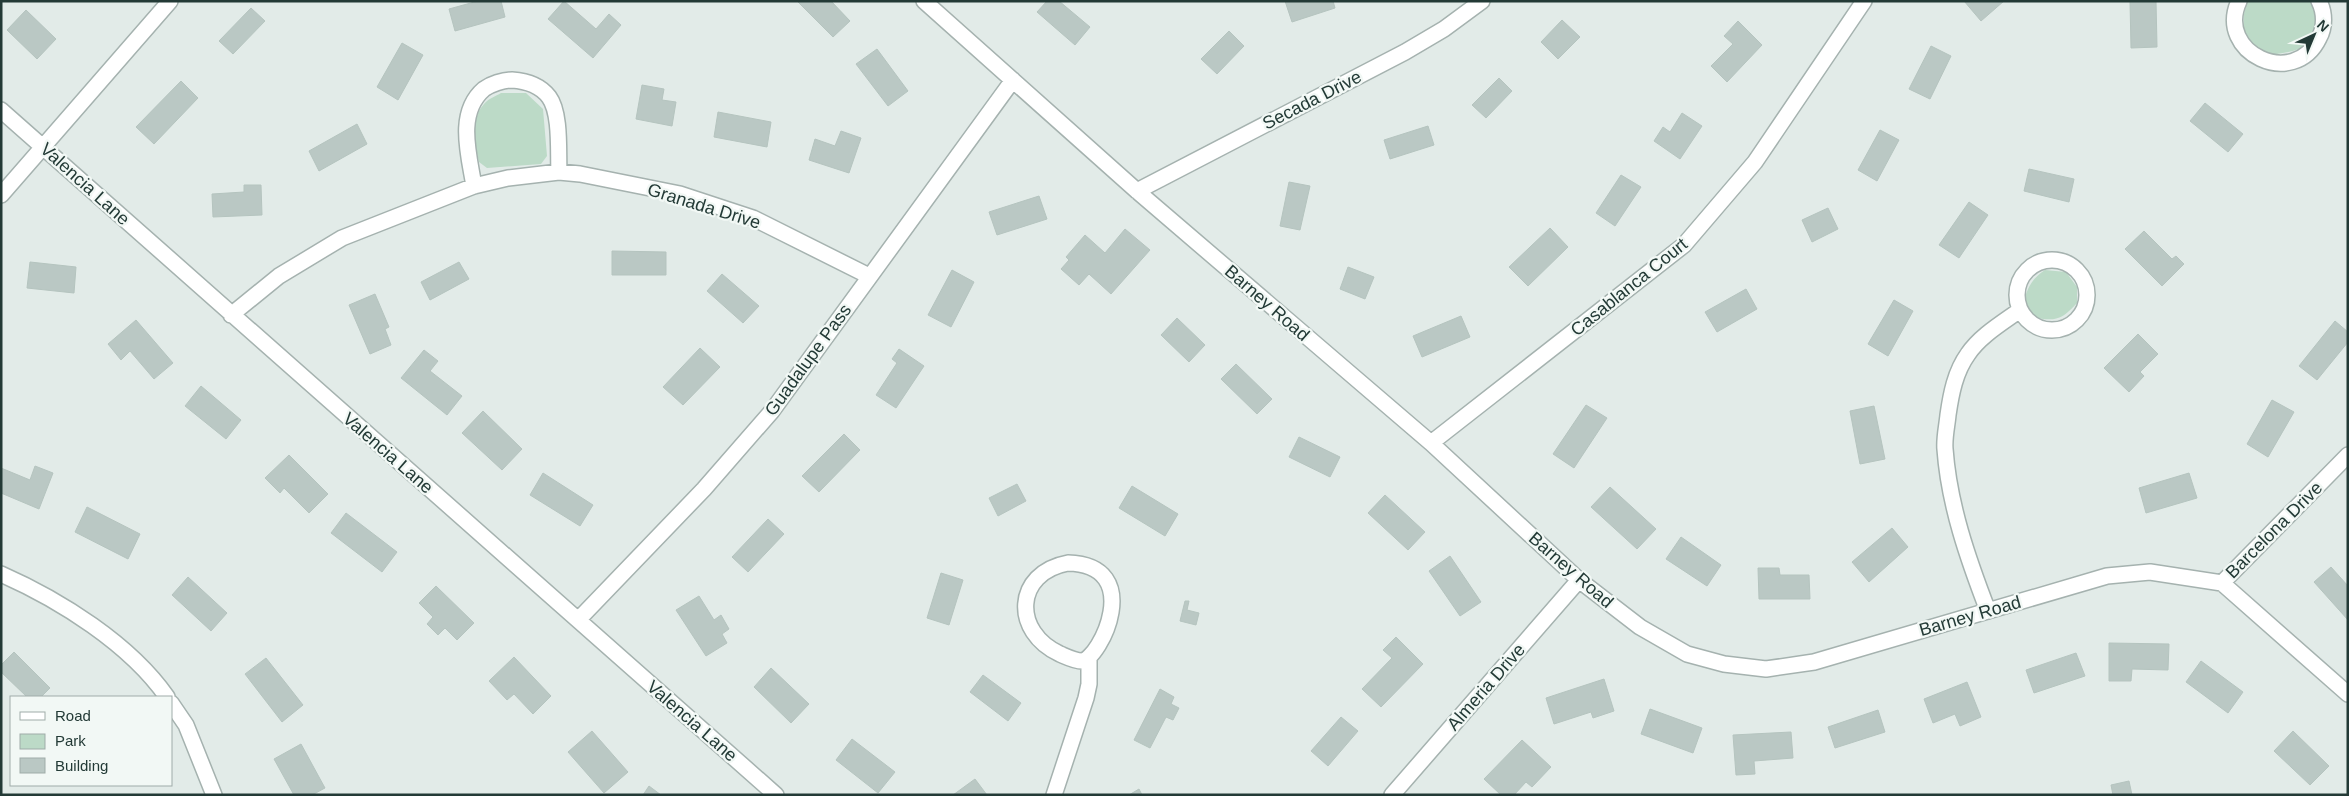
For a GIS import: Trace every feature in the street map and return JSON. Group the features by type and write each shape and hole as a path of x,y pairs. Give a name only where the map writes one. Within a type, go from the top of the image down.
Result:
{"street":[{"path":"1,195 170,1"},
{"name":"Barney Road","path":"924,1 1137,190 1430,443 1579,580 1640,627 1687,654 1724,664 1766,669 1814,662 2106,576 2150,572 2222,583"},
{"name":"Secada Drive","path":"1137,190 1405,52 1444,29 1482,1"},
{"name":"Casablanca Court","path":"1430,443 1684,245 1755,162 1864,1"},
{"path":"2239,1 2235,14 2235,24 2242,43 2256,57 2266,62 2281,64 2295,61 2304,56 2317,43 2323,24 2319,1"},
{"path":"474,186 466,138 468,112 476,96 489,85 510,80 534,84 550,98 556,117 559,172"},
{"name":"Guadalupe Pass","path":"578,620 704,490 772,411 1014,80"},
{"name":"Valencia Lane","path":"1,110 43,145 231,316 776,795"},
{"name":"Granada Drive","path":"231,316 279,276 342,238 474,186 508,178 559,172 580,174 680,194 753,218 869,276"},
{"path":"2052,260 2071,266 2085,281 2087,301 2079,319 2071,326 2052,331 2042,330 2025,319 2020,310 2017,301 2020,281 2033,266 2042,261 2052,260"},
{"path":"1988,611 1970,564 1953,504 1945,448 1950,396 1968,354 1988,334 2020,310"},
{"name":"Barcelona Drive","path":"2222,583 2348,456"},
{"path":"1054,795 1086,698 1089,684 1089,658 1095,651 1110,616 1113,594 1106,578 1093,568 1079,563 1058,565 1040,575 1029,592 1026,602 1028,622 1038,640 1046,647 1076,660 1083,661 1089,658"},
{"path":"1,574 66,607 113,641 158,684 166,696"},
{"name":"Almeria Drive","path":"1392,795 1579,580"},
{"path":"2222,583 2348,694"},
{"path":"172,704 186,725 214,795"}],"green space":[{"path":"2248,1 2311,1 2315,7 2317,20 2313,34 2305,45 2299,49 2263,56 2250,46 2246,36 2244,12"},
{"path":"501,93 526,93 543,109 547,156 541,164 487,168 479,162 475,140 477,117 486,102"},
{"path":"2045,270 2066,272 2077,287 2077,303 2066,314 2056,319 2030,317 2023,306 2030,285"}],"building":[{"path":"478,1 501,1 505,17 455,31 449,9"},
{"path":"564,1 596,29 609,14 621,25 593,58 548,19"},
{"path":"797,1 831,1 850,21 833,37"},
{"path":"1047,1 1059,1 1090,27 1075,45 1037,12"},
{"path":"1285,1 1333,1 1335,8 1292,22"},
{"path":"1964,1 2004,1 1981,21"},
{"path":"2130,1 2156,1 2157,47 2131,48"},
{"path":"251,8 265,21 233,54 219,41"},
{"path":"26,10 56,39 37,59 7,30"},
{"path":"1562,20 1580,37 1558,59 1541,42"},
{"path":"1738,21 1762,45 1727,82 1711,66 1733,44 1724,36"},
{"path":"1229,31 1244,46 1217,74 1201,59"},
{"path":"402,43 423,55 398,100 377,87"},
{"path":"1931,46 1951,56 1930,99 1909,89"},
{"path":"877,49 908,91 888,106 856,64"},
{"path":"1499,78 1512,91 1486,118 1472,105"},
{"path":"181,81 198,98 154,144 136,127"},
{"path":"642,85 664,89 662,100 676,102 672,126 636,119"},
{"path":"2205,103 2243,134 2228,152 2190,121"},
{"path":"718,112 771,122 767,147 714,137"},
{"path":"1682,113 1702,126 1680,159 1654,141 1663,127 1670,132"},
{"path":"357,124 367,144 319,171 309,151"},
{"path":"1428,126 1434,145 1390,159 1384,140"},
{"path":"1880,130 1899,140 1877,181 1858,170"},
{"path":"841,131 861,138 849,173 809,160 815,139 835,146"},
{"path":"2029,169 2074,179 2069,202 2024,191"},
{"path":"1621,175 1641,187 1615,226 1596,213"},
{"path":"1289,182 1310,186 1300,230 1280,226"},
{"path":"244,185 261,185 262,215 213,217 212,194 244,192"},
{"path":"1039,196 1047,219 997,235 989,212"},
{"path":"1969,202 1988,215 1959,258 1939,245"},
{"path":"1828,208 1838,229 1812,242 1802,220"},
{"path":"1550,228 1568,247 1528,286 1509,267"},
{"path":"1125,229 1150,250 1111,294 1089,274 1079,285 1061,269 1069,260 1066,257 1085,235 1105,253"},
{"path":"2144,231 2172,259 2176,256 2184,264 2162,286 2125,249"},
{"path":"612,251 666,252 666,275 612,275"},
{"path":"30,262 76,267 74,293 27,288"},
{"path":"459,262 469,279 430,300 421,282"},
{"path":"1348,267 1374,277 1365,299 1340,289"},
{"path":"952,270 974,282 951,327 928,315"},
{"path":"722,274 759,306 743,323 707,291"},
{"path":"1746,289 1757,309 1717,332 1705,312"},
{"path":"375,294 389,327 385,329 391,345 370,354 349,305"},
{"path":"1894,300 1913,311 1888,356 1868,344"},
{"path":"1461,316 1470,337 1422,357 1413,336"},
{"path":"1177,318 1205,345 1189,362 1161,335"},
{"path":"136,320 173,363 154,379 130,351 121,360 108,344"},
{"path":"2335,321 2348,332 2348,342 2317,380 2299,366"},
{"path":"2138,334 2158,354 2140,372 2144,376 2129,392 2104,368"},
{"path":"700,348 720,367 683,405 663,387"},
{"path":"899,349 924,366 896,408 876,395 897,363 892,359"},
{"path":"424,350 438,361 430,371 462,396 447,415 401,378"},
{"path":"1236,364 1272,399 1257,414 1221,379"},
{"path":"201,386 241,420 226,439 185,406"},
{"path":"2272,400 2294,412 2268,457 2247,444"},
{"path":"1586,405 1607,418 1574,468 1553,454"},
{"path":"1874,406 1885,459 1860,464 1850,411"},
{"path":"483,411 522,449 502,470 462,433"},
{"path":"844,434 860,450 819,492 802,476"},
{"path":"1299,437 1340,457 1330,477 1289,457"},
{"path":"289,455 328,494 309,513 284,488 280,493 265,478"},
{"path":"35,466 53,473 39,509 1,493 1,468 30,480"},
{"path":"543,473 593,505 580,526 530,495"},
{"path":"2189,473 2197,498 2146,513 2139,488"},
{"path":"1017,484 1026,501 998,516 989,498"},
{"path":"1132,486 1178,514 1165,536 1119,508"},
{"path":"1610,487 1656,529 1637,549 1591,507"},
{"path":"1385,495 1425,532 1408,550 1368,513"},
{"path":"87,507 140,534 128,559 75,532"},
{"path":"346,513 397,552 382,572 331,533"},
{"path":"768,519 784,534 748,572 732,557"},
{"path":"1892,528 1908,547 1869,582 1852,562"},
{"path":"1681,537 1721,565 1707,586 1666,559"},
{"path":"1450,556 1481,602 1460,616 1429,571"},
{"path":"2331,567 2348,586 2348,620 2314,582"},
{"path":"1758,568 1779,568 1780,575 1809,575 1810,599 1759,599"},
{"path":"941,573 963,580 949,625 927,618"},
{"path":"188,577 227,613 211,631 172,595"},
{"path":"436,586 474,623 457,640 445,628 438,635 427,624 433,617 419,603"},
{"path":"699,596 714,620 721,615 729,629 722,634 727,643 706,656 676,610"},
{"path":"1185,601 1189,601 1187,610 1199,613 1196,625 1180,621"},
{"path":"1396,637 1423,664 1381,707 1362,689 1392,658 1383,650"},
{"path":"2109,643 2169,644 2168,670 2132,669 2131,681 2109,681"},
{"path":"14,652 50,688 42,696 26,696 1,672 1,665"},
{"path":"2076,653 2085,676 2034,693 2026,670"},
{"path":"514,657 551,696 533,714 514,694 507,700 489,681"},
{"path":"266,658 303,705 282,722 245,674"},
{"path":"2201,661 2243,692 2228,713 2186,682"},
{"path":"771,668 809,704 791,723 754,687"},
{"path":"983,675 1021,703 1008,721 970,692"},
{"path":"1604,679 1614,711 1593,718 1591,712 1554,724 1546,698"},
{"path":"1967,682 1981,717 1960,726 1955,714 1933,723 1924,699"},
{"path":"1160,689 1174,697 1171,704 1179,708 1173,720 1166,717 1150,748 1134,740"},
{"path":"1650,709 1702,728 1693,753 1641,734"},
{"path":"1878,710 1885,732 1835,748 1828,727"},
{"path":"1341,717 1358,731 1328,766 1311,751"},
{"path":"592,731 628,772 604,793 568,752"},
{"path":"2293,731 2329,766 2310,785 2274,751"},
{"path":"1791,732 1793,758 1754,761 1755,774 1736,775 1733,735"},
{"path":"852,739 895,772 878,793 836,760"},
{"path":"1522,740 1551,767 1532,787 1526,782 1514,795 1501,795 1484,779"},
{"path":"301,744 325,788 312,795 294,795 274,759"},
{"path":"975,779 987,795 953,795"},
{"path":"2129,781 2132,795 2113,795 2111,785"},
{"path":"649,786 661,795 643,795"},
{"path":"1139,789 1142,795 1129,795"}]}
